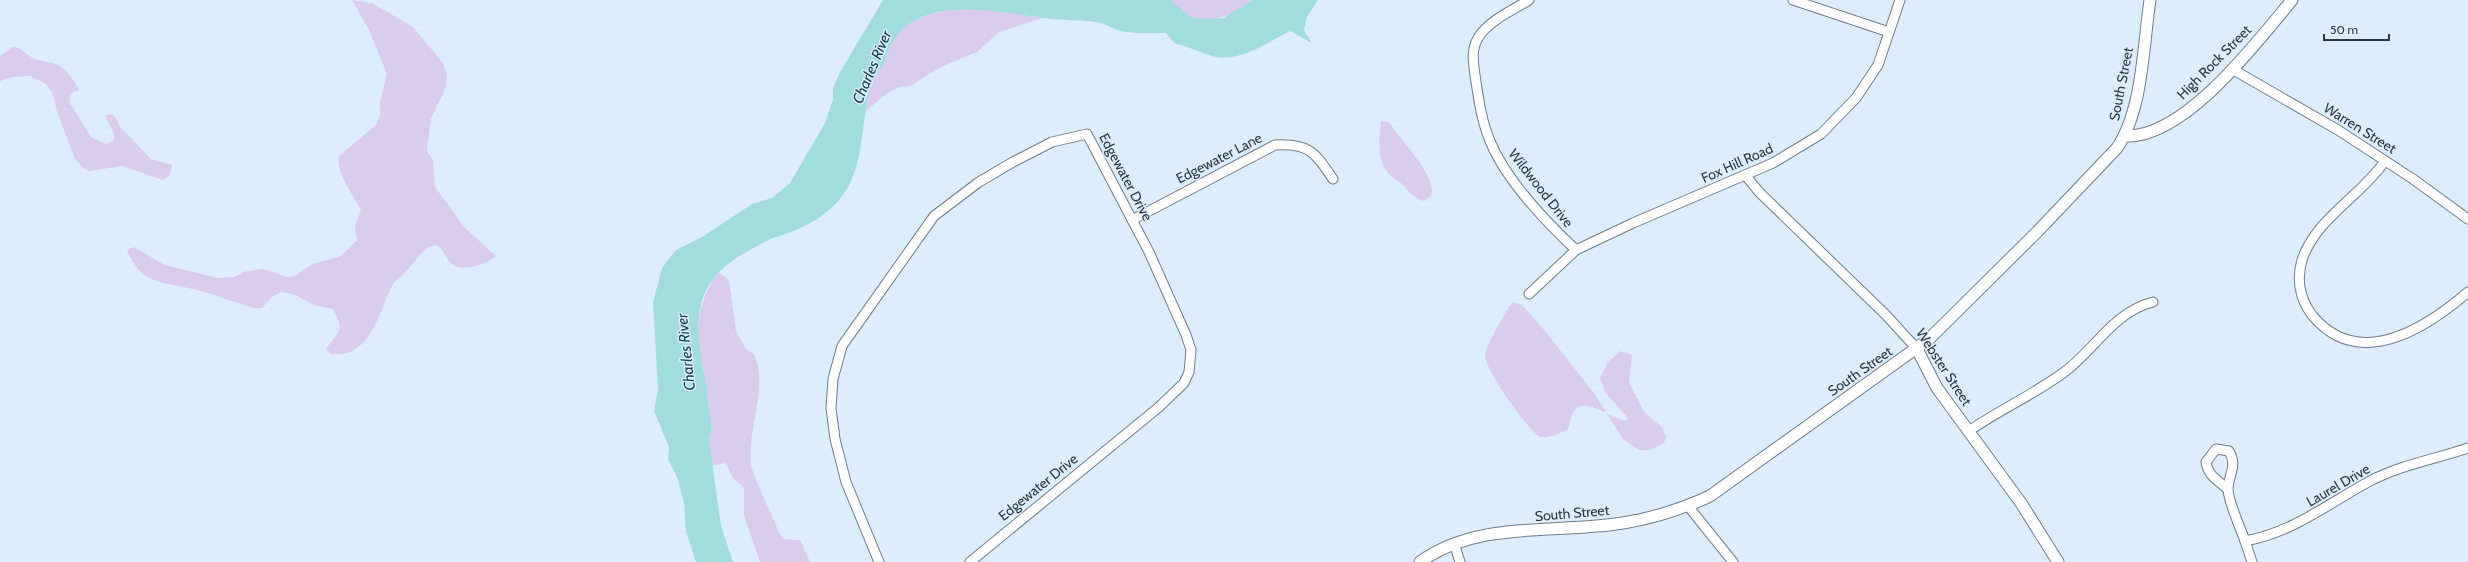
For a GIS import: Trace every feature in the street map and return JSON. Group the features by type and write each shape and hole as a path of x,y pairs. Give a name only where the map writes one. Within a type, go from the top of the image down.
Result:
{"street":[{"name":"Wildwood Drive","path":"1529,0 1486,29 1476,43 1473,58 1480,109 1490,141 1505,168 1560,235 1576,250"},
{"path":"1793,0 1889,32"},
{"name":"Fox Hill Road","path":"1529,294 1576,250 1633,223 1746,176 1810,142 1835,121 1856,98 1878,65 1900,0"},
{"name":"South Street","path":"1420,562 1434,552 1471,537 1623,523 1664,514 1688,506 1710,496 1917,349 1944,325 2099,169 2125,136 2136,94 2150,0"},
{"name":"High Rock Street","path":"2125,136 2147,134 2179,117 2232,69 2292,0"},
{"name":"Warren Street","path":"2232,69 2317,118 2385,161 2468,219"},
{"name":"Edgewater Drive","path":"879,562 846,482 835,439 831,408 833,379 842,346 934,216 978,182 1013,162 1052,142 1087,134 1149,252 1186,335 1191,350 1189,372 1184,383 1159,407 970,562"},
{"name":"Edgewater Lane","path":"1132,220 1276,144 1300,146 1315,153 1333,179"},
{"path":"2385,161 2374,177 2334,214 2316,234 2304,257 2299,275 2301,294 2306,308 2333,334 2355,343 2368,343 2395,337 2418,328 2468,292"},
{"name":"Webster Street","path":"1746,176 1759,192 1886,315 1917,349 1937,388 2021,503 2058,562"},
{"path":"1969,431 2063,374 2123,315 2138,306 2152,302"},
{"name":"Laurel Drive","path":"2245,541 2266,537 2302,521 2370,481 2395,470 2468,448"},
{"path":"2228,490 2252,562"},
{"path":"1688,506 1733,562"},
{"path":"1454,543 1460,562"}],"shaded area":[{"path":"352,0 372,3 413,27 443,63 447,74 446,87 431,119 427,151 433,160 435,187 465,228 496,256 480,265 460,267 454,266 442,250 436,245 429,247 419,256 404,274 396,280 378,320 364,341 355,349 344,354 330,354 326,349 336,335 339,327 337,317 333,309 314,305 293,294 281,292 272,297 262,308 253,308 204,292 165,283 147,276 139,270 132,262 127,250 134,247 165,265 218,278 234,277 243,272 263,269 288,277 295,276 312,264 341,256 357,240 355,226 361,210 342,176 339,156 376,125 380,116 380,103 387,74 368,28"},
{"path":"1170,0 1253,0 1233,13 1216,19 1200,20 1186,15"},
{"path":"962,8 992,10 1043,18 999,32 977,52 941,67 910,86 899,87 886,94 866,111 870,90 877,70 884,61 892,43 906,25 925,16"},
{"path":"12,47 20,49 34,59 56,64 70,75 79,90 73,92 69,98 70,103 91,137 106,144 113,141 115,136 105,116 110,114 115,117 120,127 151,159 172,165 170,175 163,180 122,166 89,171 83,168 75,159 57,112 53,94 46,84 30,76 13,77 0,81 0,56"},
{"path":"1381,121 1389,122 1424,169 1432,189 1431,196 1424,201 1420,200 1409,192 1401,183 1392,177 1383,165 1379,143"},
{"path":"718,272 729,280 736,331 746,349 754,354 758,367 759,394 752,436 751,464 759,487 779,533 785,539 800,540 810,562 760,562 744,516 744,488 733,478 726,463 712,466 709,440 712,429 700,348 699,323 704,298"},
{"path":"1513,302 1522,305 1545,331 1594,393 1606,412 1587,406 1579,407 1572,415 1567,430 1547,437 1541,437 1527,424 1499,386 1485,355 1497,327"},
{"path":"1621,351 1632,355 1629,383 1645,413 1662,427 1666,437 1664,443 1650,450 1639,450 1623,439 1607,414 1626,421 1628,418 1605,392 1600,378 1608,362"}],"water":[{"name":"Charles River","path":"883,0 1170,0 1192,18 1201,19 1223,18 1253,0 1318,0 1307,17 1304,30 1312,43 1290,31 1261,47 1230,57 1209,55 1174,43 1166,33 1126,32 1101,23 1079,20 1050,19 992,11 958,10 941,12 925,16 906,26 892,43 884,63 872,84 868,97 860,153 852,180 839,200 823,215 805,226 767,241 741,255 724,267 712,280 705,294 700,309 699,341 712,429 709,440 721,526 733,562 696,562 686,531 684,502 677,477 668,459 669,447 654,411 658,389 653,302 662,268 676,250 702,237 752,204 772,198 790,183 825,123 833,100 833,88 840,72"}]}
